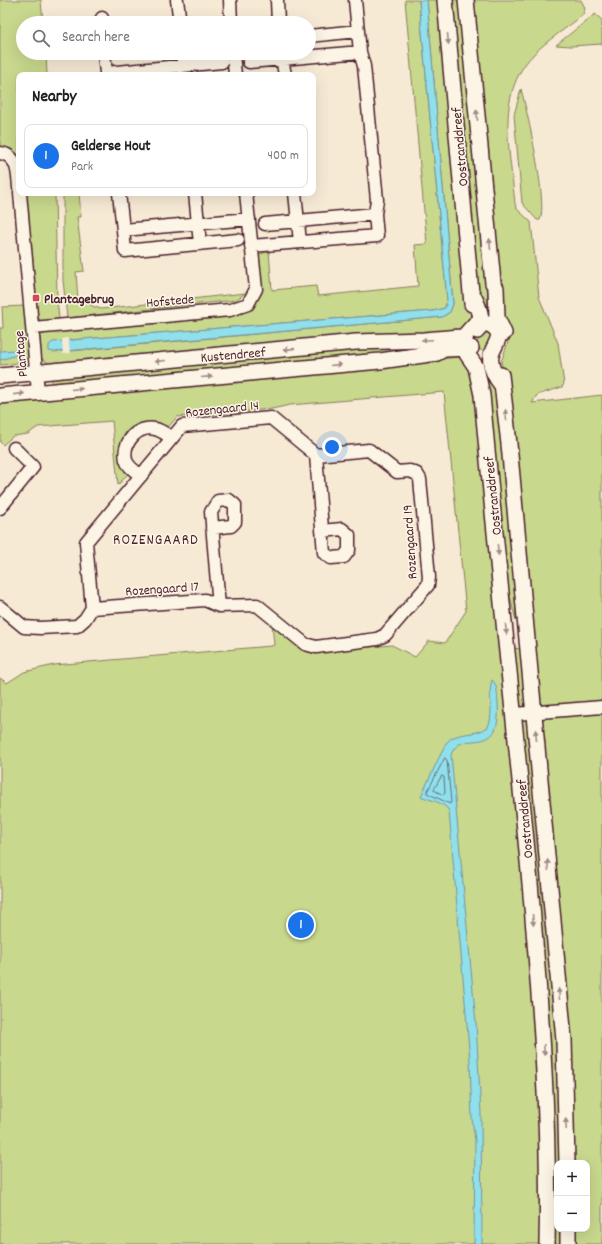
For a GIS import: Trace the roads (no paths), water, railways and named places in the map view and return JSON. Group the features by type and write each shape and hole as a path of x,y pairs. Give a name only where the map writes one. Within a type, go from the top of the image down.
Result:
{"main road":[{"name":"Oostranddreef","path":"445,0 473,295 486,323"},
{"name":"Oostranddreef","path":"466,0 493,283 486,323"},
{"path":"486,323 505,338 504,347 476,353 472,336 486,323"},
{"name":"Kustendreef","path":"0,376 356,342 424,340 476,353"},
{"name":"Kustendreef","path":"0,396 380,361 437,353 445,355 476,353"},
{"name":"Oostranddreef","path":"476,353 502,379 564,1040 567,1160"},
{"name":"Oostranddreef","path":"476,353 482,395 514,714 544,1040 548,1162 547,1244"},
{"path":"568,1232 568,1244"}],"street":[{"path":"177,0 179,16"},
{"path":"230,0 231,16"},
{"path":"277,0 278,16"},
{"path":"251,246 377,236 375,214 377,200 364,66 360,52 355,0"},
{"path":"316,35 358,32"},
{"path":"316,54 360,52"},
{"path":"105,60 107,72"},
{"path":"183,60 185,70"},
{"path":"234,60 235,72"},
{"path":"249,62 260,60"},
{"path":"283,60 285,72"},
{"path":"146,72 185,70 222,62"},
{"path":"0,153 10,158 16,164"},
{"name":"Plantage","path":"20,196 38,392"},
{"path":"119,196 125,251 238,240"},
{"path":"195,196 200,244"},
{"name":"Hofstede","path":"33,328 240,308 248,304 256,289 246,196"},
{"path":"295,196 300,242"},
{"path":"264,224 375,214"},
{"path":"123,230 249,219"},
{"name":"Rozengaard 14","path":"92,608 86,542 182,426 271,418 316,455"},
{"path":"141,476 130,466 126,459 127,444 132,435 143,430 155,429 172,438"},
{"path":"0,508 33,467 14,448"},
{"name":"Rozengaard 19","path":"257,605 306,644 316,647 377,639 385,635 428,584 429,577 420,479 417,474 410,471 397,472 369,450 316,455"},
{"path":"316,455 322,531"},
{"path":"212,528 219,606"},
{"name":"Rozengaard 17","path":"92,608 205,600 219,606 257,605"},
{"path":"0,606 24,627 40,628 77,626 85,620 92,608"},
{"path":"514,714 602,707"}],"water":[{"path":"419,0 427,0 453,304 450,312 442,317 54,352 49,351 49,345 53,342 433,311 445,308 447,300"},
{"path":"16,350 20,354 0,360 0,351"},
{"path":"492,680 496,688 498,703 498,721 494,732 488,738 463,743 456,747 451,755 476,1023 481,1114 482,1244 474,1244 475,1140 472,1119 470,1061 449,811 444,805 421,796 446,743 455,736 478,732 488,727 491,715 490,692"}],"place":[{"name":"Plantagebrug","path":"36,298"},
{"name":"Gelderse Hout","path":"301,925"}],"district":[{"name":"ROZENGAARD","path":"156,539"}]}
